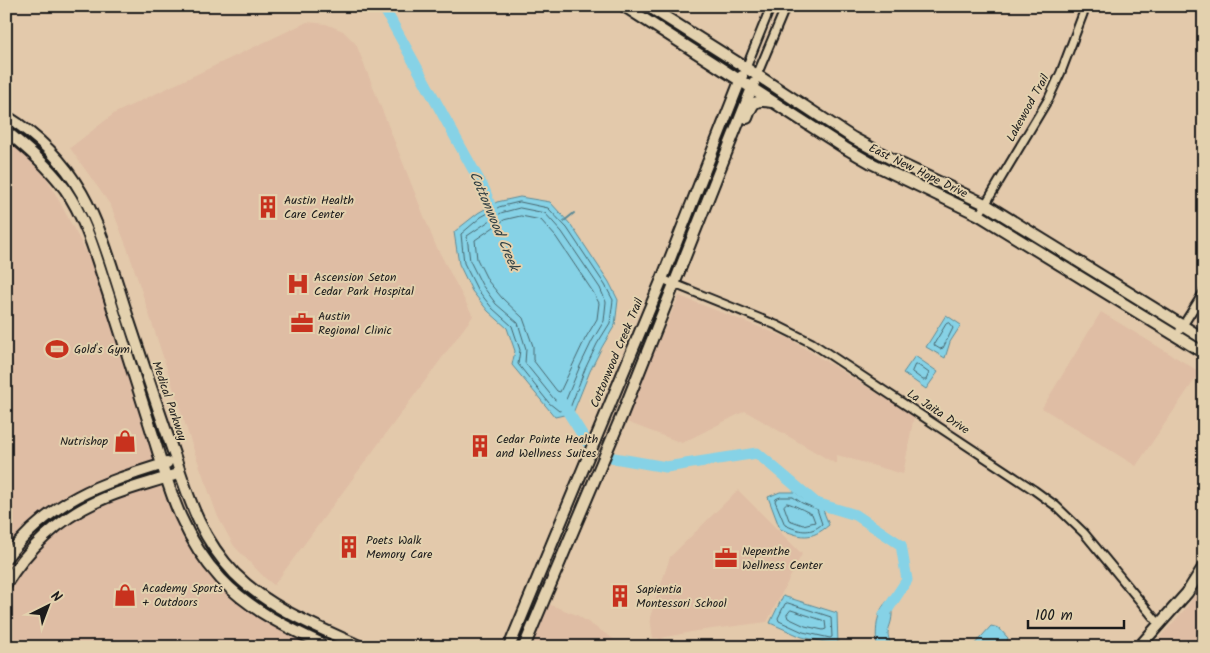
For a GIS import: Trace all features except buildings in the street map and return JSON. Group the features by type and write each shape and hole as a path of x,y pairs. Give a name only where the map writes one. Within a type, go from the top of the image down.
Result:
{"street":[{"name":"East New Hope Drive","path":"624,6 871,163 978,216 1204,353"},
{"name":"East New Hope Drive","path":"648,6 853,138 897,162 985,204 1204,339"},
{"path":"746,68 771,6"},
{"path":"524,647 622,415 712,185 786,6"},
{"name":"Lakewood Trail","path":"978,216 1049,98 1086,6"},
{"name":"Cottonwood Creek Trail","path":"509,647 662,279 746,68"},
{"path":"712,185 726,168 752,106 761,100 774,102"},
{"path":"6,130 9,118"},
{"name":"Medical Parkway","path":"9,118 34,135 52,152 80,188 96,219 192,508 210,542 231,570 264,598 294,616 362,647"},
{"name":"Medical Parkway","path":"6,130 37,156 65,190 85,224 166,478 184,526 199,551 232,590 262,613 290,629 329,647"},
{"path":"102,275 113,272"},
{"name":"La Jaita Drive","path":"662,279 776,325 812,343 1034,490 1056,506 1084,533 1159,624"},
{"path":"1175,336 1204,292"},
{"path":"21,562 8,555 38,524 72,499 97,486 176,460"},
{"path":"6,584 21,562 48,533 85,507 113,495 180,473"},
{"path":"1140,647 1187,593 1204,566"},
{"path":"314,640 320,628"}],"shaded area":[{"name":"Ascension Seton Cedar Park Hospital","path":"307,22 326,24 343,31 356,44 435,244 473,316 274,585 234,546 218,517 192,445 129,253 111,206 70,148 115,113"},
{"path":"6,139 41,167 91,261 160,484 173,516 206,570 239,602 279,628 320,647 6,647"},
{"path":"679,296 790,339 914,416 903,474 837,455 836,464 745,411 682,443 624,421"},
{"path":"1101,312 1200,372 1136,466 1042,408"},
{"path":"738,490 802,554 767,622 696,631 661,638 683,647 656,647 659,638 653,638 650,617 670,557"},
{"path":"1204,582 1204,647 1151,647 1187,607"},
{"path":"548,604 577,615 615,640 639,647 532,647"}],"water":[{"path":"520,197 550,202 571,225 609,282 618,300 615,325 590,371 573,413 555,417 512,365 515,351 507,328 488,311 472,291 459,264 454,232 478,213 497,202"},
{"path":"946,315 961,325 950,342 945,358 926,347"},
{"path":"915,356 938,372 926,389 903,373"},
{"path":"780,492 795,492 804,499 821,505 829,525 816,534 805,536 780,529 768,497"},
{"path":"783,596 837,613 838,645 802,637 770,623"},
{"path":"893,598 888,637 893,647 877,647 876,634 880,612 887,601"},
{"path":"991,626 999,628 1008,638 1005,647 972,647"}],"waterway":[{"name":"Cottonwood Creek","path":"383,6 485,191 495,219"},
{"path":"564,221 574,213"},
{"name":"Cottonwood Creek","path":"561,401 587,442"},
{"name":"Cottonwood Creek","path":"614,458 666,467 757,453 816,503 856,515 901,545 907,580 884,615"}],"place":[{"name":"Austin Health Care Center","path":"268,207"},
{"name":"Ascension Seton Cedar Park Hospital","path":"298,284"},
{"name":"Austin Regional Clinic","path":"302,323"},
{"name":"Gold's Gym","path":"57,349"},
{"name":"Nutrishop","path":"125,441"},
{"name":"Cedar Pointe Health and Wellness Suites","path":"480,446"},
{"name":"Poets Walk Memory Care","path":"349,547"},
{"name":"Nepenthe Wellness Center","path":"726,558"},
{"name":"Academy Sports + Outdoors","path":"125,595"},
{"name":"Sapientia Montessori School","path":"620,596"}]}
